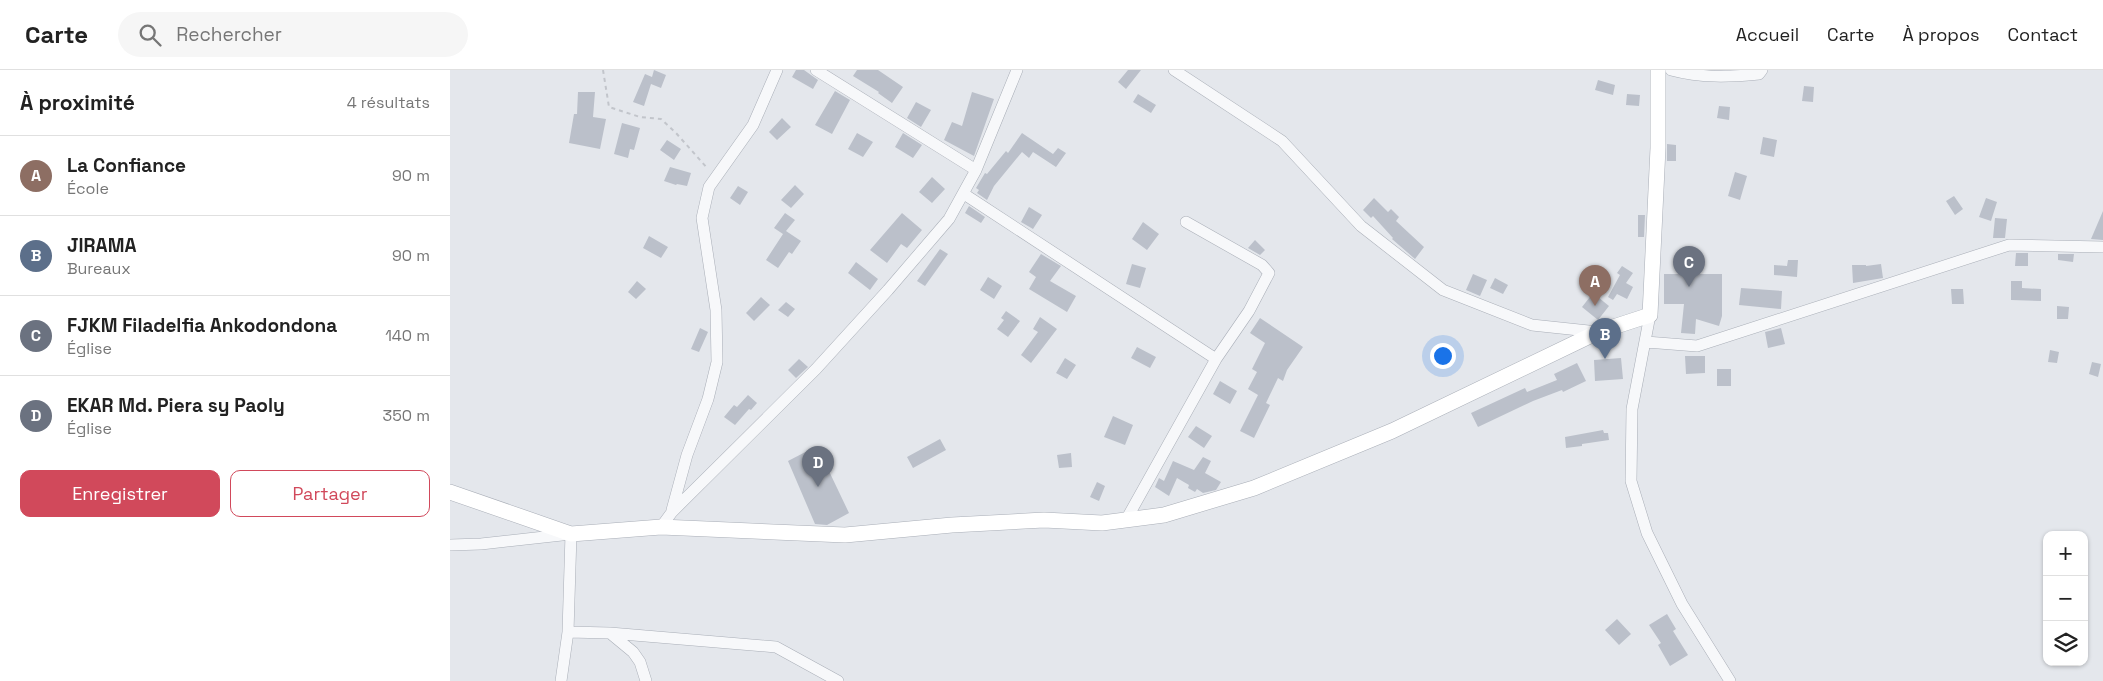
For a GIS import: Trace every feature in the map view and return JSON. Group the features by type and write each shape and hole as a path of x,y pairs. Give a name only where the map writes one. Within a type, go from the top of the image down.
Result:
{"street":[{"path":"672,512 687,455 708,399 717,362 716,310 702,218 709,187 753,125 777,70"},
{"path":"816,70 976,170"},
{"path":"661,527 672,512 823,362 949,219 976,170 1017,70"},
{"path":"1174,70 1282,142 1361,226 1443,290 1532,325 1598,332"},
{"path":"1658,70 1658,148 1650,316 1632,409 1631,481 1647,533 1682,604 1730,680"},
{"path":"1672,70 1694,76 1733,77 1759,74 1762,70"},
{"path":"964,194 1216,359"},
{"path":"1126,520 1216,359 1249,311 1269,274 1262,266 1186,222"},
{"path":"1646,342 1697,346 2009,245 2103,247"},
{"path":"450,545 481,544 661,527 844,535 952,525 1044,520 1102,523 1164,515 1254,488 1392,431 1598,332 1650,316"},
{"path":"450,492 571,534"},
{"path":"561,681 568,632 571,534"},
{"path":"568,632 610,633 776,647 838,681"},
{"path":"610,633 633,652 640,662 646,681"}],"path":[{"path":"603,70 609,107 640,117 661,119 676,132 701,163 716,177"}],"building":[{"path":"654,70 666,75 661,88 651,84 644,106 633,102 645,74 652,77"},
{"path":"796,70 804,70 818,80 813,89 792,77"},
{"path":"857,70 878,70 903,87 892,103 879,92 853,76"},
{"path":"1128,70 1141,70 1126,89 1118,82"},
{"path":"1598,80 1615,85 1613,95 1595,90"},
{"path":"1804,86 1814,87 1813,102 1802,101"},
{"path":"835,91 850,100 832,134 815,125"},
{"path":"578,92 595,92 593,117 606,119 600,149 569,143 574,114 577,114"},
{"path":"972,92 994,99 974,156 944,140 952,122 962,126"},
{"path":"1138,94 1156,105 1151,113 1133,102"},
{"path":"1627,94 1640,95 1639,106 1626,105"},
{"path":"916,102 931,110 921,127 907,118"},
{"path":"1719,106 1730,107 1729,120 1717,118"},
{"path":"782,118 791,127 777,140 769,132"},
{"path":"622,123 640,128 634,150 630,149 628,158 614,154"},
{"path":"857,133 873,142 863,157 848,149"},
{"path":"903,133 922,145 913,158 895,147"},
{"path":"1022,133 1053,154 1058,148 1066,153 1056,167 1033,152 1029,158 1022,152 994,186 987,200 977,193 979,190 976,188 985,173 987,174 1006,151 1008,153"},
{"path":"1763,137 1777,140 1774,157 1760,154"},
{"path":"667,140 681,149 674,160 660,150"},
{"path":"1667,144 1676,145 1676,161 1667,161"},
{"path":"670,167 691,173 687,186 664,181"},
{"path":"1735,172 1747,176 1740,200 1728,196"},
{"path":"932,177 945,189 932,203 919,192"},
{"path":"795,185 804,194 791,208 781,200"},
{"path":"738,186 748,192 740,205 730,198"},
{"path":"1954,196 1963,209 1955,215 1946,201"},
{"path":"1374,198 1388,212 1391,209 1399,217 1396,221 1424,247 1415,259 1392,239 1373,216 1371,218 1363,210"},
{"path":"1986,198 1997,202 1991,221 1979,217"},
{"path":"969,206 985,217 981,223 965,213"},
{"path":"1029,207 1042,215 1033,229 1021,222"},
{"path":"2103,211 2103,240 2091,239"},
{"path":"785,213 795,220 786,231 801,241 792,254 789,252 778,268 766,260 783,234 774,228"},
{"path":"902,213 922,230 907,248 901,244 887,263 870,250"},
{"path":"1638,215 1645,215 1644,237 1638,237"},
{"path":"1995,218 2007,219 2005,238 1993,238"},
{"path":"1143,222 1159,234 1147,250 1132,239"},
{"path":"649,236 668,247 661,258 643,248"},
{"path":"1255,240 1265,250 1260,255 1248,248"},
{"path":"940,249 948,254 925,286 917,281"},
{"path":"2016,253 2028,253 2028,266 2015,266"},
{"path":"1041,254 1061,266 1050,281 1076,296 1067,312 1029,289 1036,277 1029,272"},
{"path":"2058,254 2074,254 2073,262 2058,260"},
{"path":"1788,260 1798,260 1797,277 1774,275 1774,265 1787,266"},
{"path":"856,262 878,279 870,290 848,273"},
{"path":"1132,264 1146,268 1140,288 1126,284"},
{"path":"1881,264 1883,278 1853,283 1852,265"},
{"path":"1622,266 1633,273 1626,283 1633,287 1627,299 1617,294 1613,300 1608,297 1620,275 1617,273"},
{"path":"1473,274 1487,280 1480,296 1466,290"},
{"path":"1664,274 1722,274 1722,316 1719,326 1696,319 1695,334 1681,333 1684,304 1664,304"},
{"path":"988,277 1002,286 994,299 980,290"},
{"path":"1495,278 1508,285 1503,294 1490,288"},
{"path":"637,281 646,289 636,299 628,292"},
{"path":"2011,281 2022,281 2022,288 2041,289 2041,301 2011,300"},
{"path":"1741,288 1782,291 1781,309 1739,305"},
{"path":"1951,289 1963,289 1964,304 1952,304"},
{"path":"1593,293 1609,306 1598,320 1582,307"},
{"path":"761,297 770,305 754,321 746,313"},
{"path":"786,302 795,309 788,317 778,310"},
{"path":"2057,306 2069,307 2068,319 2057,319"},
{"path":"1006,311 1020,321 1008,337 997,329 1004,320 1001,318"},
{"path":"1040,317 1057,329 1031,363 1021,355 1038,332 1033,329"},
{"path":"1260,318 1303,347 1287,370 1283,381 1278,378 1266,403 1270,405 1254,438 1240,431 1258,395 1248,389 1257,372 1252,369 1265,343 1250,333"},
{"path":"700,328 708,332 699,352 691,349"},
{"path":"1781,328 1785,344 1768,348 1765,332"},
{"path":"1137,347 1156,357 1150,368 1131,358"},
{"path":"2050,350 2059,352 2057,363 2048,362"},
{"path":"1685,356 1705,356 1705,373 1686,374"},
{"path":"1065,358 1076,365 1067,379 1056,373"},
{"path":"1621,358 1623,379 1595,381 1594,360"},
{"path":"799,359 808,367 796,378 788,370"},
{"path":"2092,362 2101,364 2098,377 2089,374"},
{"path":"1577,363 1586,381 1563,392 1562,390 1533,401 1478,427 1471,413 1525,388 1527,392 1557,380 1554,374"},
{"path":"1717,369 1731,369 1731,386 1717,386"},
{"path":"1220,381 1237,391 1230,404 1213,394"},
{"path":"748,395 757,403 735,425 724,417 734,405 737,407"},
{"path":"1113,416 1133,425 1125,445 1104,437"},
{"path":"1196,426 1212,436 1204,448 1188,437"},
{"path":"1603,430 1604,433 1608,433 1609,440 1566,448 1565,437"},
{"path":"940,439 946,450 913,468 907,457"},
{"path":"817,446 849,513 827,525 815,524 788,461"},
{"path":"1071,453 1072,467 1059,468 1057,455"},
{"path":"1203,457 1211,461 1205,473 1221,482 1216,490 1203,493 1197,489 1195,492 1188,488 1189,485 1177,478 1169,496 1155,487 1159,478 1164,481 1173,461 1194,470"},
{"path":"1097,482 1105,486 1099,501 1090,497"},
{"path":"1667,614 1676,629 1673,631 1688,655 1670,666 1658,645 1661,643 1649,625"},
{"path":"1617,619 1631,634 1619,645 1605,630"}],"place":[{"name":"FJKM Filadelfia Ankodondona","path":"1689,287"},
{"name":"La Confiance","path":"1595,306"},
{"name":"JIRAMA","path":"1605,359"},
{"name":"EKAR Md. Piera sy Paoly","path":"818,487"}]}
